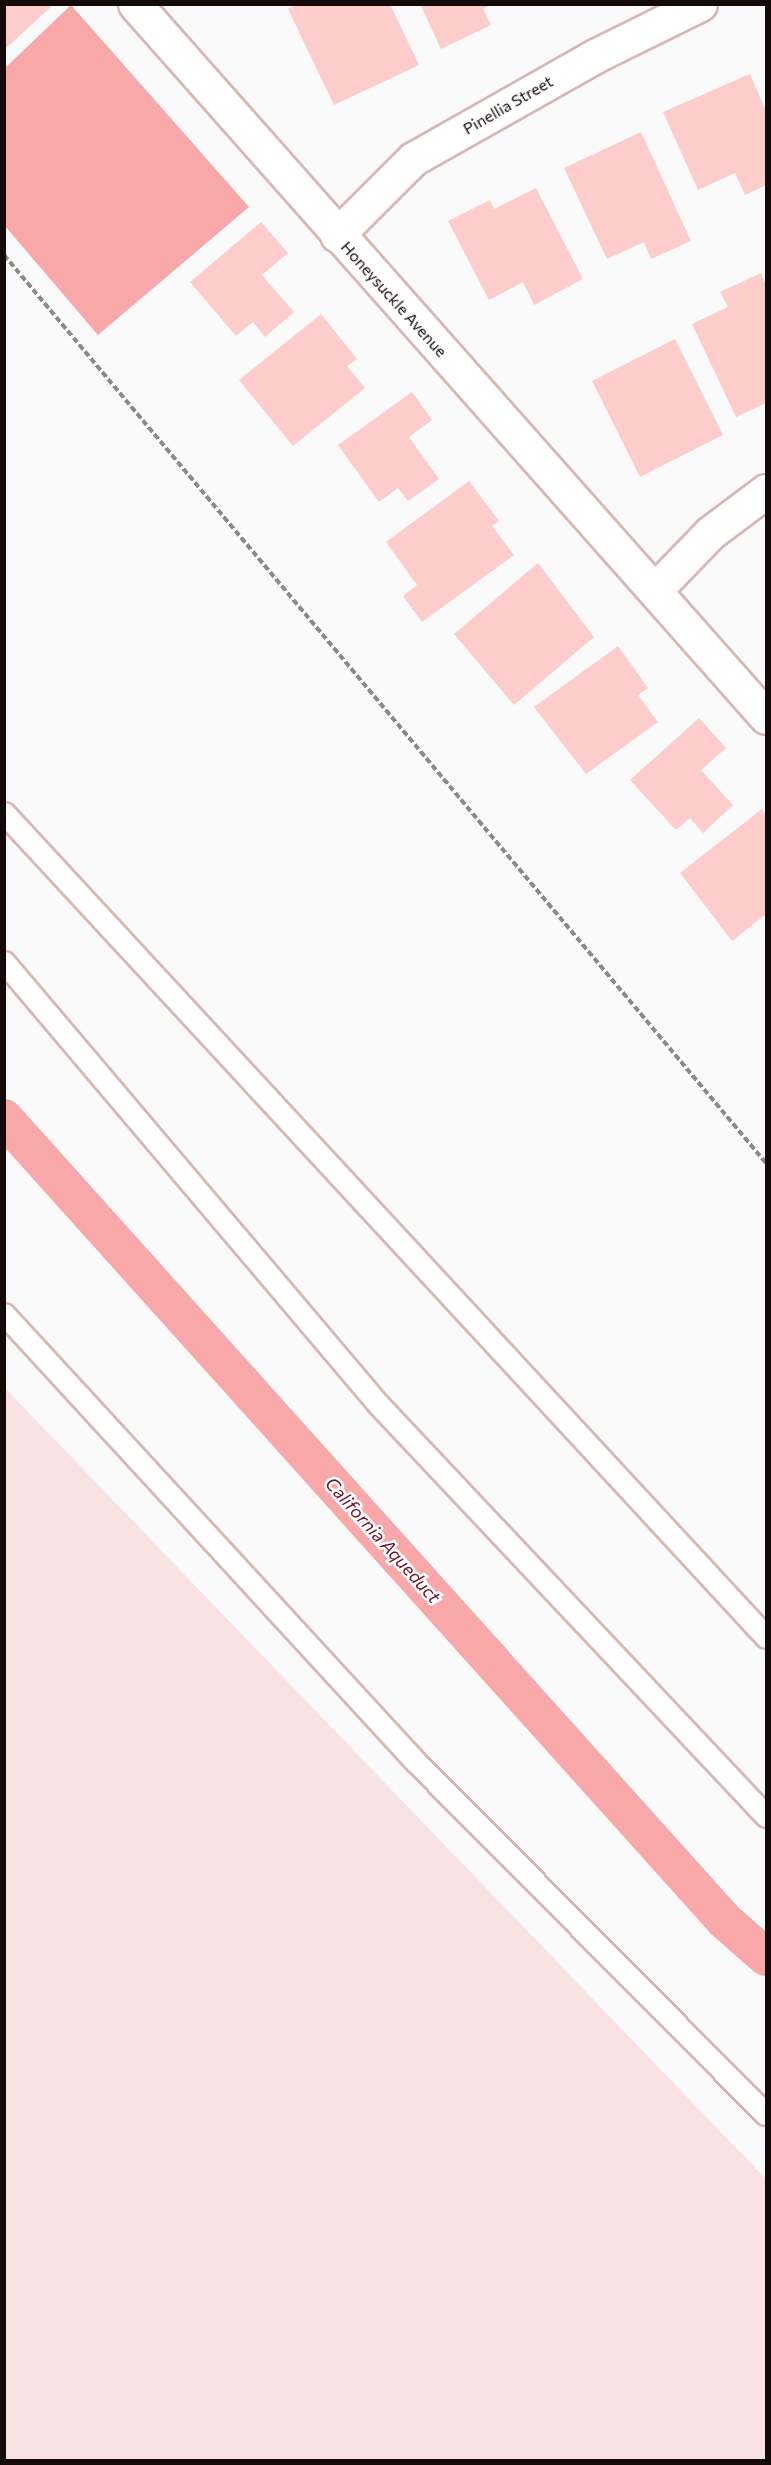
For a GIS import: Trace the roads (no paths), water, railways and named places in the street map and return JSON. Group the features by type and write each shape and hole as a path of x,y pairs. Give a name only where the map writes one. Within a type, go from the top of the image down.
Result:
{"street":[{"name":"Honeysuckle Avenue","path":"135,4 337,235 766,717"},
{"name":"Pinellia Street","path":"337,235 413,159 595,56 700,4"},
{"path":"655,590 710,533 766,491"}],"lane":[{"path":"4,813 766,1637"},
{"path":"4,962 378,1404 766,1816"},
{"path":"4,1314 416,1762 766,2114"}],"waterway":[{"name":"California Aqueduct","path":"4,1118 724,1920 766,1957"}]}
